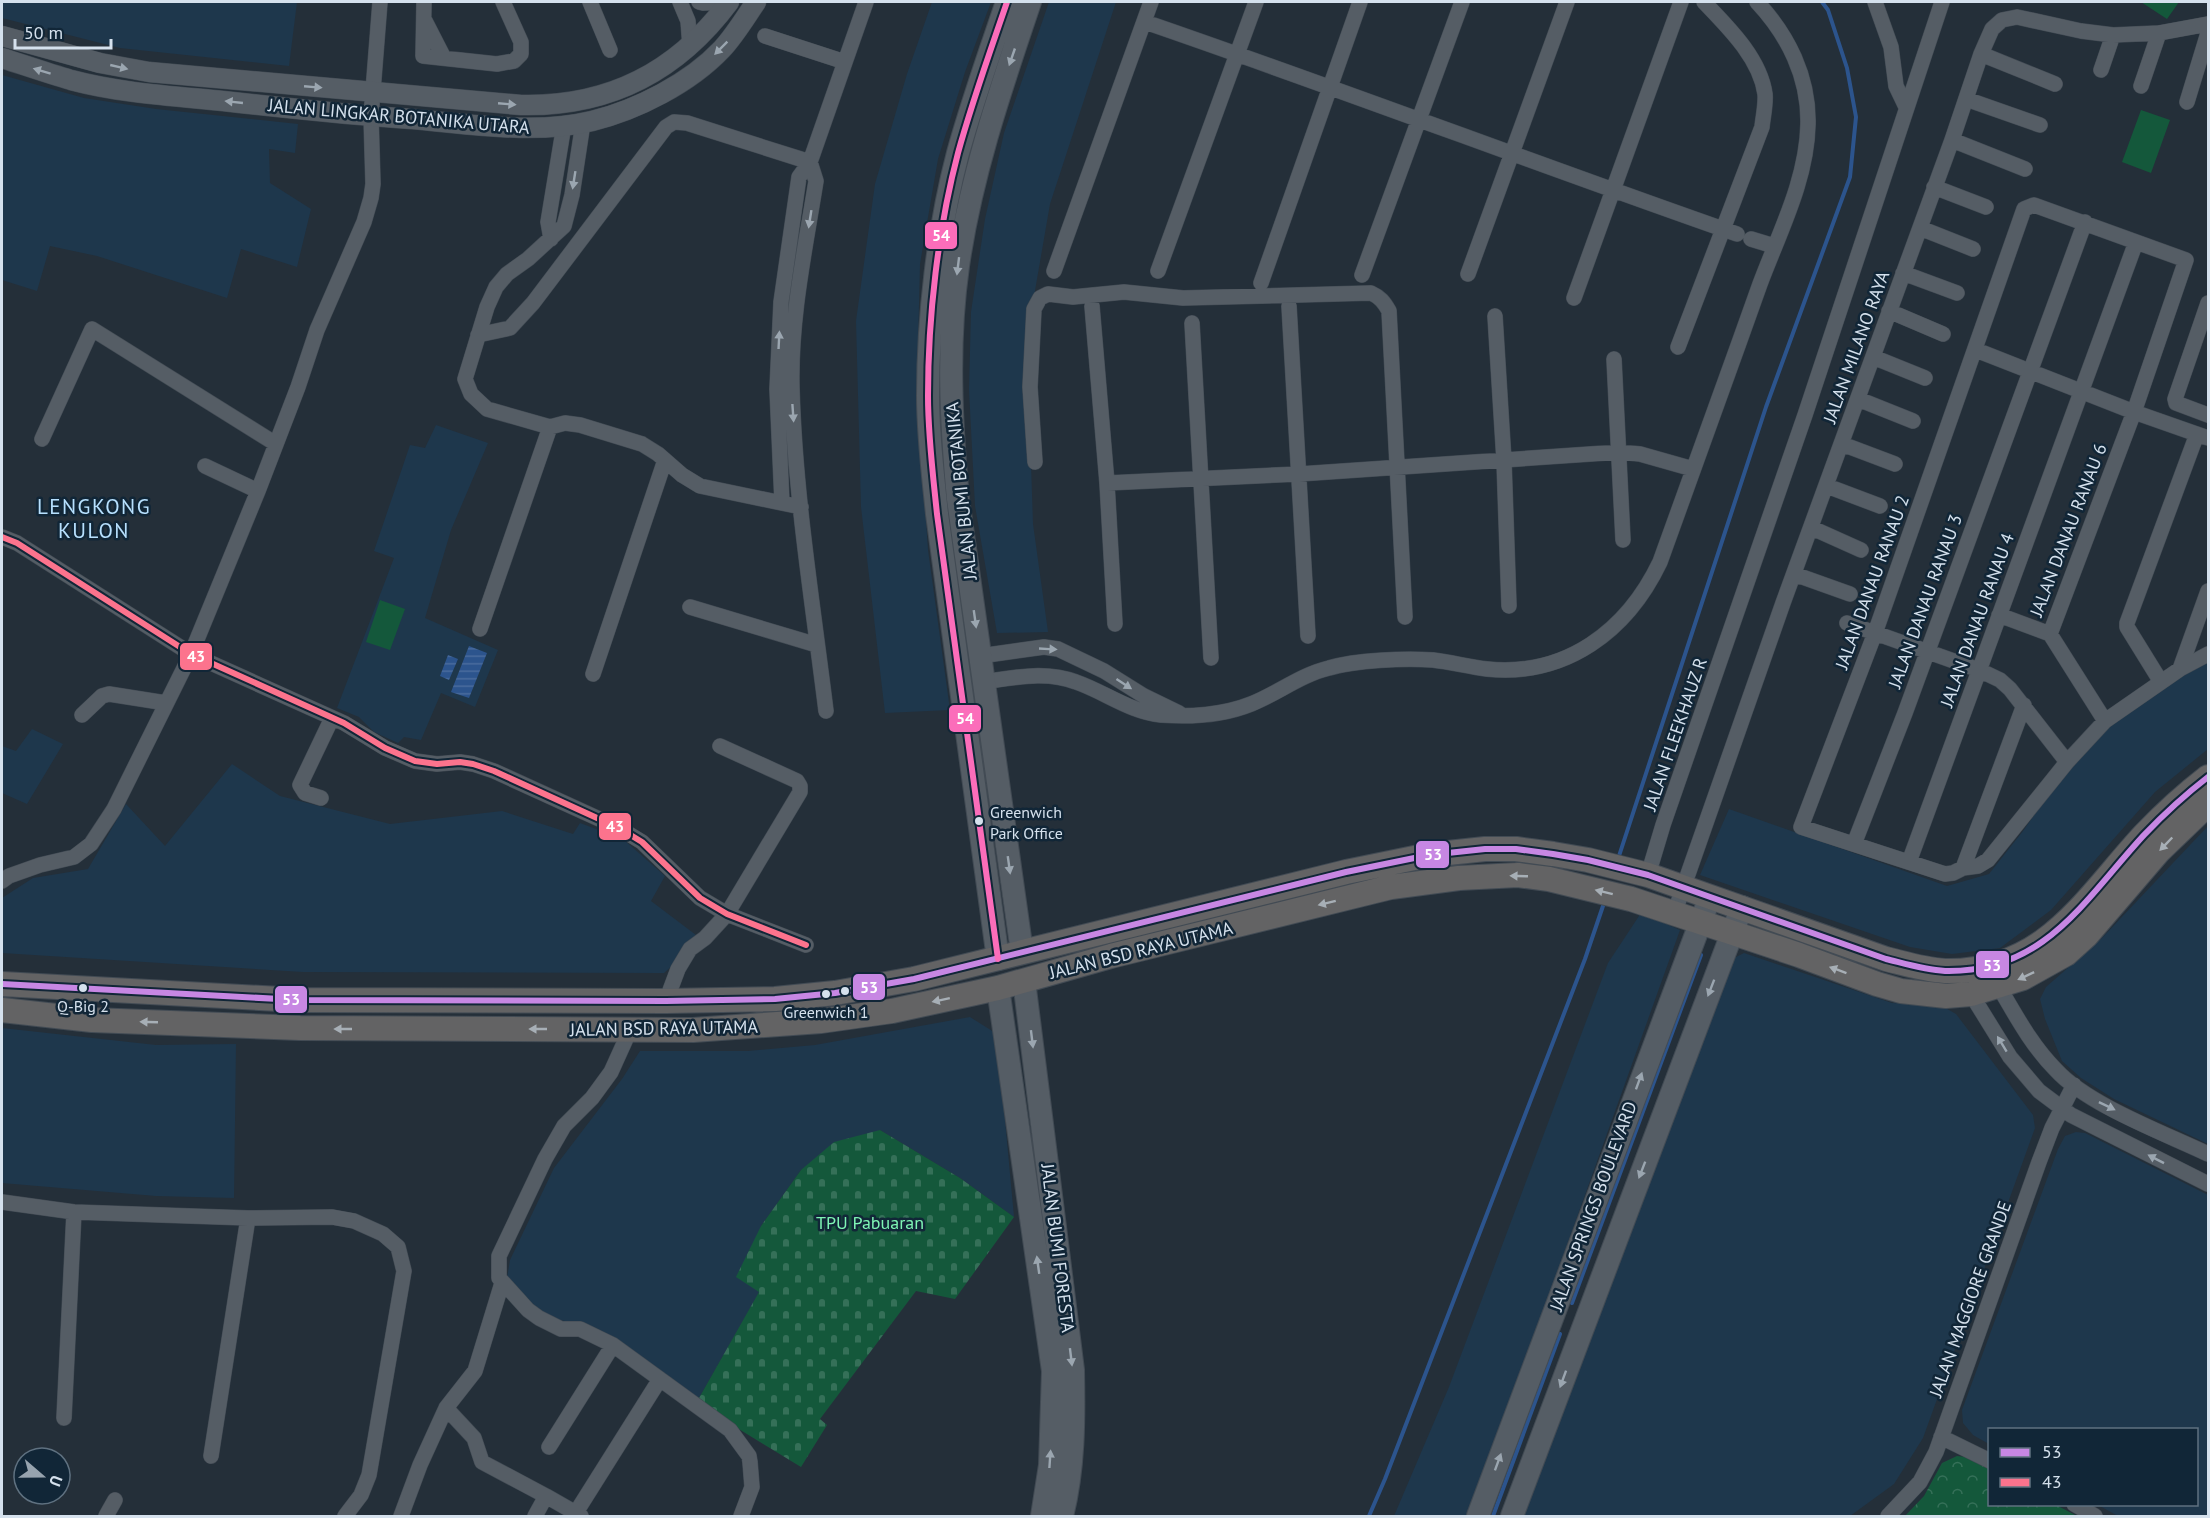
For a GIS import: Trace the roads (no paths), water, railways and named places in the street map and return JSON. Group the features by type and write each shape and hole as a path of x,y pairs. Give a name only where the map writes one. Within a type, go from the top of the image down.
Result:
{"main road":[{"name":"JALAN BUMI BOTANIKA","path":"998,959 937,514 929,444 928,395 934,291 951,188 968,120 1006,2"},
{"name":"JALAN BUMI BOTANIKA","path":"1022,952 982,682 958,499 951,424 951,394 957,268 964,227 993,113 1030,2"},
{"path":"928,395 951,394"},
{"name":"JALAN BSD RAYA UTAMA","path":"2,984 298,1000 775,999 834,993 914,980 1294,884 1429,855 1485,849 1516,849 1588,860 1645,874 1886,959 1926,969 1945,971 1988,966 2012,959 2046,941 2075,915 2145,835 2208,777"},
{"name":"JALAN BSD RAYA UTAMA","path":"2,1010 92,1020 300,1028 706,1030 821,1022 892,1011 998,988 1122,954 1391,887 1459,878 1518,875 1549,879 1631,899 1901,991 1946,996 1971,994 2023,978 2066,954 2086,935 2159,851 2208,804"},
{"name":"JALAN SPRINGS BOULEVARD","path":"1478,1516 1710,897"},
{"name":"JALAN SPRINGS BOULEVARD","path":"1512,1516 1742,907"},
{"name":"JALAN BUMI FORESTA","path":"1024,981 1054,1304 1050,1465 1042,1516"},
{"name":"JALAN BUMI FORESTA","path":"998,988 1054,1304 1073,1370 1074,1427 1070,1473 1062,1516"},
{"path":"298,1000 300,1028"},
{"path":"1553,1313 1584,1324"}],"street":[{"path":"2,881 9,876 30,869 74,857 91,844 114,809 191,654 258,491 317,330 364,222 371,198 373,184 372,92 380,2"},
{"path":"424,2 423,56 497,64 514,61 521,54 521,42 503,2"},
{"path":"590,2 610,50"},
{"path":"680,2 688,21 690,47"},
{"path":"699,2 729,2"},
{"name":"JALAN LINGKAR BOTANIKA UTARA","path":"2,36 78,58 149,72 521,105 563,104 613,92 644,77 690,47 729,2"},
{"name":"JALAN LINGKAR BOTANIKA UTARA","path":"2,58 71,80 139,93 371,116 524,128 574,124 633,108 672,87 720,51 735,34 756,2"},
{"path":"782,503 777,389 781,302 799,177 810,162 866,2"},
{"path":"1054,271 1151,2"},
{"path":"1158,271 1256,2"},
{"path":"1261,283 1360,2"},
{"path":"1362,275 1462,2"},
{"path":"1468,274 1567,2"},
{"path":"1574,298 1681,2"},
{"path":"1678,346 1762,127 1765,95 1757,69 1742,44 1704,2"},
{"path":"982,682 1045,674 1076,681 1147,713 1185,715 1222,712 1251,704 1329,667 1371,662 1422,660 1488,669 1525,669 1561,660 1588,647 1616,626 1641,597 1660,562 1774,246 1797,189 1807,142 1807,103 1792,50 1773,19 1756,2"},
{"path":"1875,2 1891,47 1896,86 1906,107"},
{"name":"JALAN FLEEKHAUZ R","path":"1645,874 1740,606 1942,2"},
{"name":"JALAN MILANO RAYA","path":"1674,914 1794,574 1992,28 2002,20 2017,17 2081,31 2113,35 2159,33 2208,24"},
{"path":"1144,22 1330,86 1512,154 1774,246"},
{"path":"2141,86 2159,33"},
{"path":"2187,102 2208,33"},
{"path":"2101,70 2113,35"},
{"path":"765,36 845,62"},
{"path":"1981,54 2055,84"},
{"path":"71,80 78,58"},
{"path":"1966,99 2040,125"},
{"path":"478,335 510,328 666,127 674,122 687,123 810,162"},
{"path":"574,124 572,195 564,226 507,274 496,287 465,379 471,394 487,409 550,427 565,423 580,425 642,444 700,486 801,507"},
{"path":"1952,140 2025,169"},
{"path":"810,162 816,181 796,305 792,388 801,507 826,711"},
{"path":"1934,187 1986,207"},
{"name":"JALAN DANAU RANAU 2","path":"1854,844 1801,827 1875,633 2024,209 2034,205 2085,222"},
{"path":"2085,222 2136,242"},
{"name":"JALAN DANAU RANAU 3","path":"1854,844 2085,222"},
{"path":"1920,228 1973,249"},
{"name":"JALAN DANAU RANAU 6","path":"2105,721 2050,634 2134,411 2186,260 2136,242"},
{"name":"JALAN DANAU RANAU 4","path":"1908,862 2136,242"},
{"path":"1903,273 1957,293"},
{"path":"1035,462 1030,387 1034,309 1040,298 1048,294 1073,297 1124,292 1183,298 1371,293 1383,300 1389,311 1405,617"},
{"path":"2208,303 2175,393 2176,403 2208,415"},
{"path":"1092,306 1107,483 1115,624"},
{"path":"1289,306 1308,636"},
{"path":"1890,312 1943,334"},
{"path":"1495,316 1504,461 1509,606"},
{"path":"1192,323 1210,658"},
{"path":"42,439 92,329 276,444"},
{"path":"1976,350 2203,436 2127,626 2161,682"},
{"path":"1873,357 1925,378"},
{"path":"1614,359 1623,540"},
{"path":"1858,399 1913,420"},
{"path":"480,629 550,427"},
{"path":"1842,444 1895,464"},
{"path":"1107,483 1299,474 1620,452 1640,454 1693,469"},
{"path":"593,674 665,460"},
{"path":"205,466 258,491"},
{"path":"1827,486 1880,506"},
{"path":"1812,528 1861,550"},
{"path":"2,537 16,543 191,654 332,718 385,748 415,761 437,764 460,762 494,771 619,828 642,842 700,898 727,914 806,945"},
{"path":"1794,574 1850,594"},
{"path":"2180,669 2208,591"},
{"path":"690,607 818,645"},
{"path":"1999,615 2050,634"},
{"path":"1847,623 1979,670 2000,680 2024,705 2067,762"},
{"path":"980,656 1044,647 1058,649 1104,670 1144,696 1185,715"},
{"path":"1854,844 1945,874 1978,866 1988,861 2067,762 2105,721 2180,669 2208,654"},
{"path":"82,715 102,696 109,694 166,703"},
{"path":"1963,868 2024,705"},
{"path":"321,798 305,793 300,785 332,718"},
{"path":"666,1001 678,969 690,949 705,938 727,914 800,792 797,781 720,746"},
{"path":"1999,987 2031,1041 2057,1072 2097,1101 2208,1154"},
{"path":"1971,994 2010,1057 2039,1091 2061,1108 2092,1126 2208,1184"},
{"path":"630,1030 611,1072 592,1098 564,1126 545,1159 499,1256 498,1273 502,1282 528,1310 544,1322 561,1329 580,1329 614,1345 730,1430 749,1456 752,1486 741,1516"},
{"name":"JALAN MAGGIORE GRANDE","path":"1888,1516 1905,1501 1920,1482 1941,1437 2039,1162 2061,1108 2074,1085"},
{"path":"2,1202 74,1212 248,1218 332,1217 354,1221 383,1234 398,1247 404,1271 369,1475 361,1495 345,1516"},
{"path":"64,1418 74,1212"},
{"path":"211,1456 248,1218"},
{"path":"401,1516 420,1465 446,1408 475,1371 502,1282"},
{"path":"549,1447 614,1345"},
{"path":"446,1408 474,1438 482,1462 578,1515 660,1379"},
{"path":"1941,1437 1988,1460"},
{"path":"535,1516 546,1496"},
{"path":"106,1516 115,1500"},
{"path":"2078,1506 2095,1516"}],"water":[{"path":"469,646 487,653 469,698 451,692"},
{"path":"448,655 458,659 449,680 440,676"}],"waterway":[{"path":"1618,859 1766,407 1850,177 1856,117 1847,68 1828,10 1822,2"},
{"path":"1369,1516 1585,959 1605,900"},
{"path":"1572,1303 1701,955"},
{"path":"1493,1516 1560,1334"}],"place":[{"name":"Greenwich Park Office","path":"979,821"},
{"name":"Q-Big 2","path":"83,988"},
{"name":"Greenwich 1","path":"826,994"}],"district":[{"name":"LENGKONG KULON","path":"94,518"}],"park label":[{"name":"TPU Pabuaran","path":"870,1222"}]}
